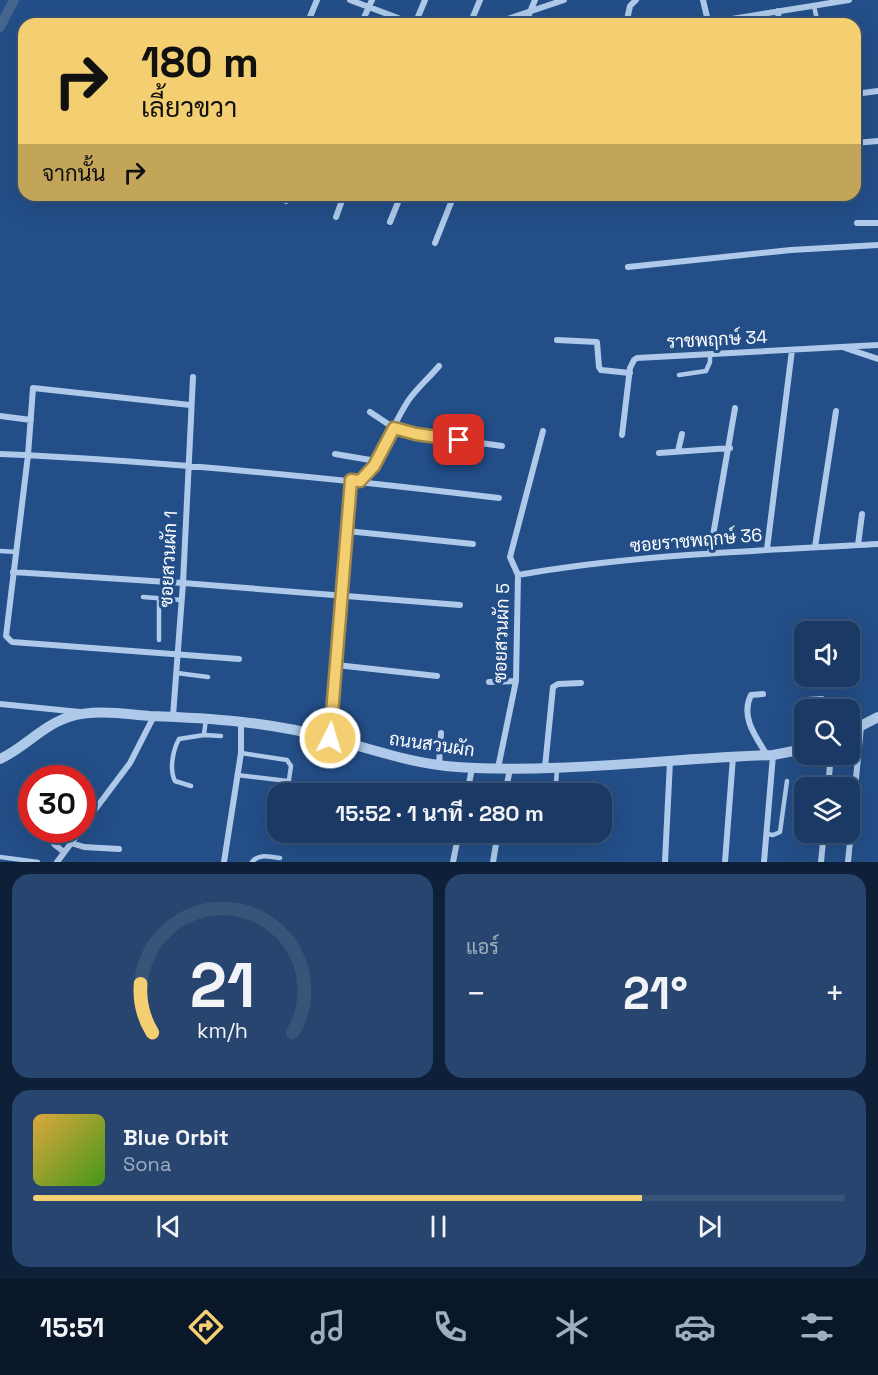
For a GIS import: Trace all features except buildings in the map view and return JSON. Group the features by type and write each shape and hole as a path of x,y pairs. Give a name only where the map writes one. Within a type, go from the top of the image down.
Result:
{"street":[{"path":"310,18 317,0"},
{"path":"350,0 397,18"},
{"path":"364,18 372,0"},
{"path":"418,18 425,0"},
{"path":"472,18 480,0"},
{"path":"528,18 535,0"},
{"path":"512,18 564,0"},
{"path":"627,18 630,6 636,0"},
{"path":"703,0 706,18"},
{"path":"737,18 849,0"},
{"path":"778,11 779,18"},
{"path":"861,93 878,91"},
{"path":"861,142 878,141"},
{"path":"336,217 343,201"},
{"path":"390,222 398,201"},
{"path":"435,243 452,201"},
{"path":"857,223 878,223"},
{"path":"628,267 791,250 878,245"},
{"path":"557,340 597,342 601,370 630,373 622,435"},
{"name":"ราชพฤกษ์ 34","path":"630,373 632,363 637,358 878,345"},
{"path":"842,347 878,360"},
{"path":"766,549 792,350"},
{"path":"360,481 376,461 410,399 439,366"},
{"name":"ซอยสวนผัก 1","path":"173,716 183,583 193,376"},
{"path":"190,405 33,388 28,455 6,636 9,641 239,659"},
{"path":"710,553 730,448 735,408"},
{"path":"815,547 836,411"},
{"path":"370,412 394,428 416,434 502,446"},
{"path":"0,416 31,420"},
{"name":"ซอยสวนผัก 5","path":"498,768 516,681 518,575 510,557 543,431"},
{"path":"678,452 682,434"},
{"path":"659,453 730,448"},
{"path":"0,454 188,466 351,480 499,498"},
{"path":"335,454 376,461"},
{"path":"330,738 351,480"},
{"path":"858,545 862,514"},
{"path":"346,531 473,544"},
{"name":"ซอยราชพฤกษ์ 36","path":"518,575 567,567 710,553 878,544"},
{"path":"13,573 460,604"},
{"path":"336,665 437,676"},
{"path":"489,682 516,681"},
{"path":"544,767 553,687 558,684 581,683"},
{"path":"763,694 751,695 747,714 751,728 770,755 764,862"},
{"path":"0,704 90,713"},
{"name":"ถนนสวนผัก","path":"0,759 63,718 90,713 206,718 266,724 330,738 395,757 472,768 557,767 770,755 794,751"},
{"path":"96,809 130,763 154,716"},
{"path":"848,862 861,726 878,717"},
{"path":"225,862 241,753 241,721"},
{"path":"439,765 441,733"},
{"path":"725,862 732,757"},
{"path":"665,862 670,761"},
{"path":"469,783 472,768"},
{"path":"507,783 510,769"},
{"path":"53,843 64,852"},
{"path":"57,862 71,843 84,847 119,849"},
{"path":"453,862 457,843"},
{"path":"493,862 496,843"},
{"path":"821,862 823,843"}],"lane":[{"path":"679,375 706,371 710,362 710,354"},
{"path":"0,551 17,552"},
{"path":"143,597 182,600"},
{"path":"159,598 159,640"},
{"path":"177,673 208,677"},
{"path":"204,735 206,718"},
{"path":"191,786 175,781 172,775 179,739 204,735 221,736"},
{"path":"237,775 288,782 291,766 287,760 241,753"},
{"path":"556,783 557,767"},
{"path":"767,834 773,836 780,832 788,781"},
{"path":"252,862 261,856 280,858"},
{"path":"0,857 38,862"}],"waterway":[{"path":"0,27 14,0"}],"route":[{"path":"330,738 351,480 360,481 374,466 394,428 416,434 459,440"}]}
